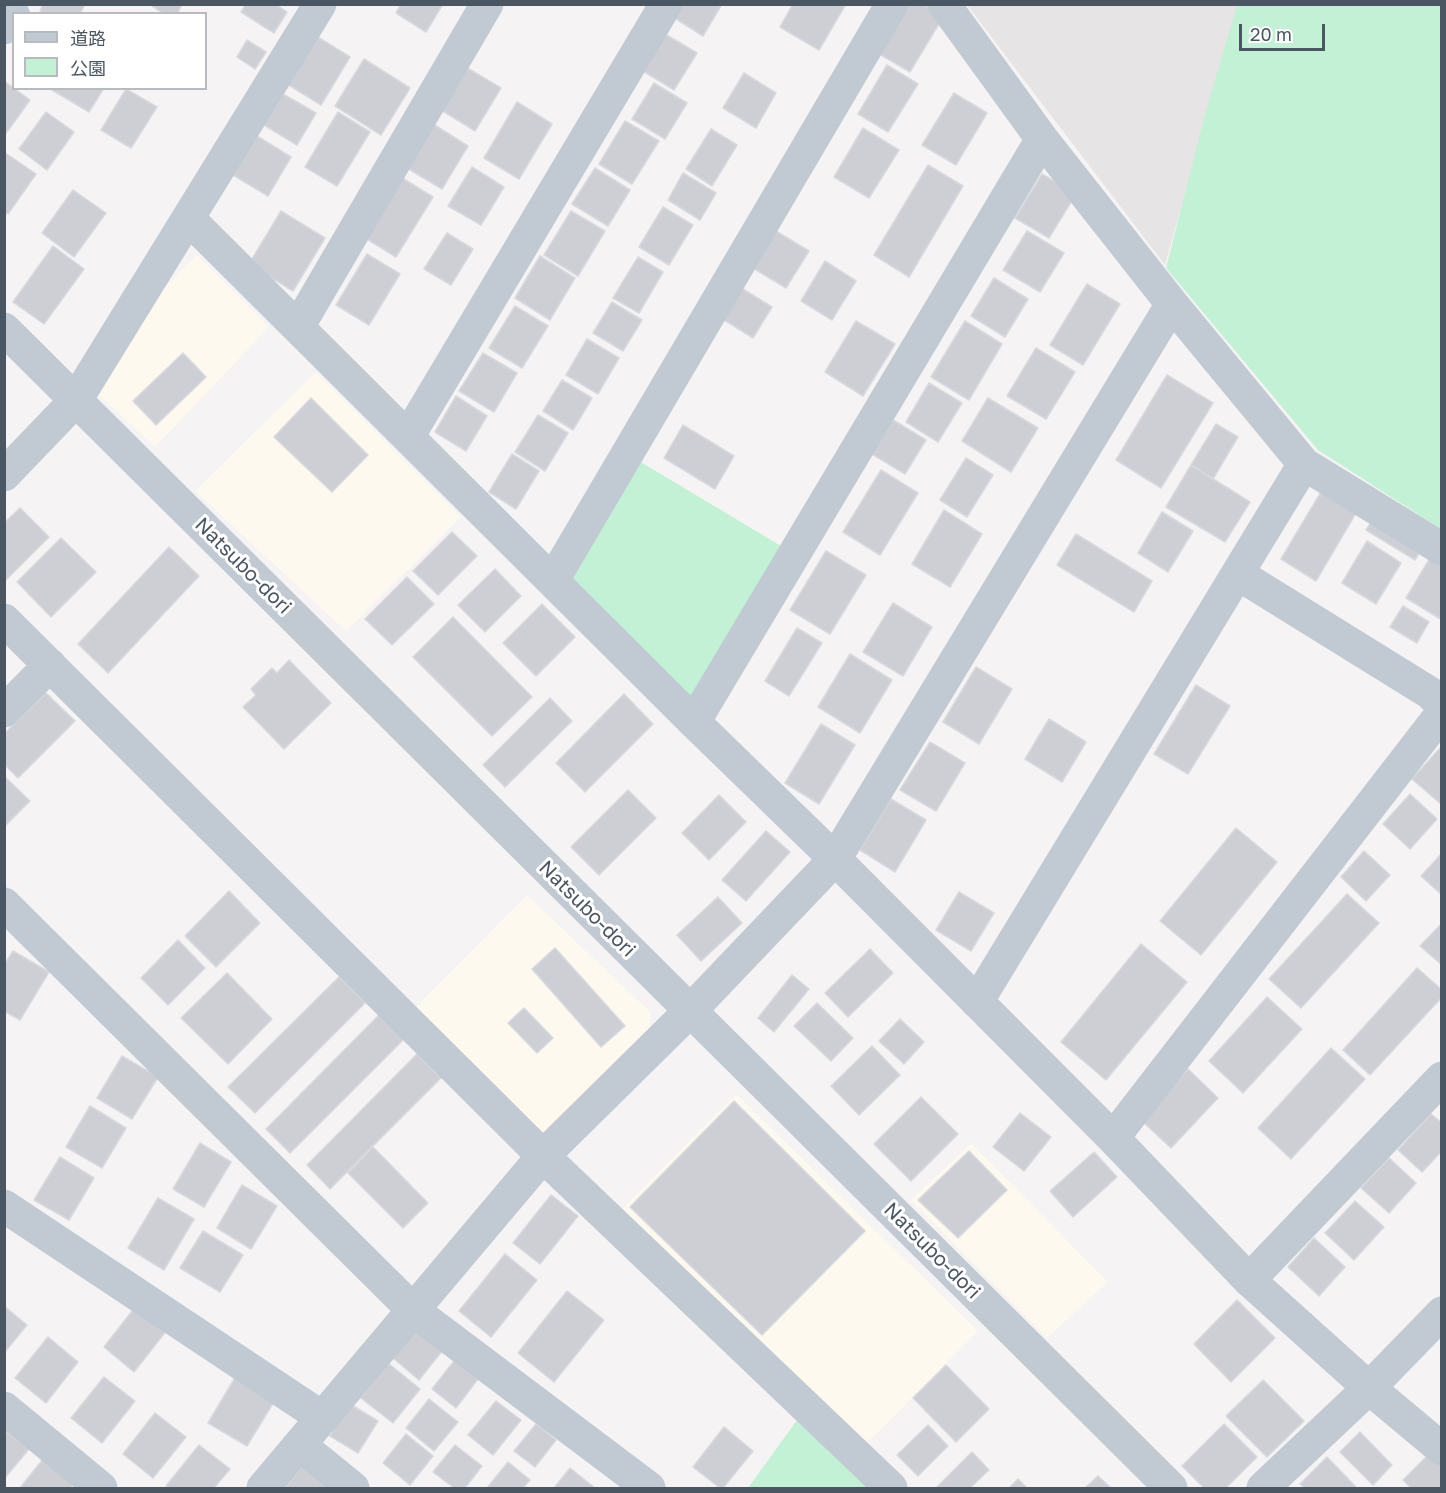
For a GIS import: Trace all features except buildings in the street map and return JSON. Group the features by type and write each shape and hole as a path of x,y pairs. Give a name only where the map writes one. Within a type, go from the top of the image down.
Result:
{"street":[{"path":"4,475 76,400 320,4"},
{"path":"298,327 487,4"},
{"path":"553,580 892,4"},
{"path":"944,4 1042,139 1172,304 1304,464 1442,549"},
{"path":"409,435 653,8"},
{"path":"694,722 1042,139"},
{"path":"189,219 409,435 694,722 835,859 1113,1138 1249,1280 1369,1388 1442,1449"},
{"path":"263,1488 543,1156 690,1011 835,859 1172,304"},
{"name":"Natsubo-dori","path":"4,329 1171,1488"},
{"path":"977,1002 1304,464"},
{"path":"1238,574 1430,693 1442,705"},
{"path":"4,620 543,1156 891,1488"},
{"path":"4,711 50,666"},
{"path":"1113,1138 1442,713"},
{"path":"5,905 414,1311 650,1488"},
{"path":"1249,1280 1442,1078"},
{"path":"4,1206 323,1418"},
{"path":"1263,1488 1369,1388 1442,1313"},
{"path":"4,1408 101,1488"},
{"path":"300,1445 353,1488"}],"shaded area":[{"path":"967,5 1238,5 1165,265"},
{"path":"197,255 269,327 155,447 98,394 152,300"},
{"path":"316,372 461,517 346,631 195,491"},
{"path":"527,895 650,1012 650,1035 555,1132 530,1132 410,1013"},
{"path":"736,1094 978,1331 866,1444 618,1213"},
{"path":"971,1143 1108,1282 1047,1338 911,1200"}],"green space":[{"path":"1237,5 1441,5 1441,529 1318,450 1166,268 1205,114"},
{"path":"634,458 786,549 692,706 564,580"},
{"path":"800,1416 872,1488 748,1488"}]}
